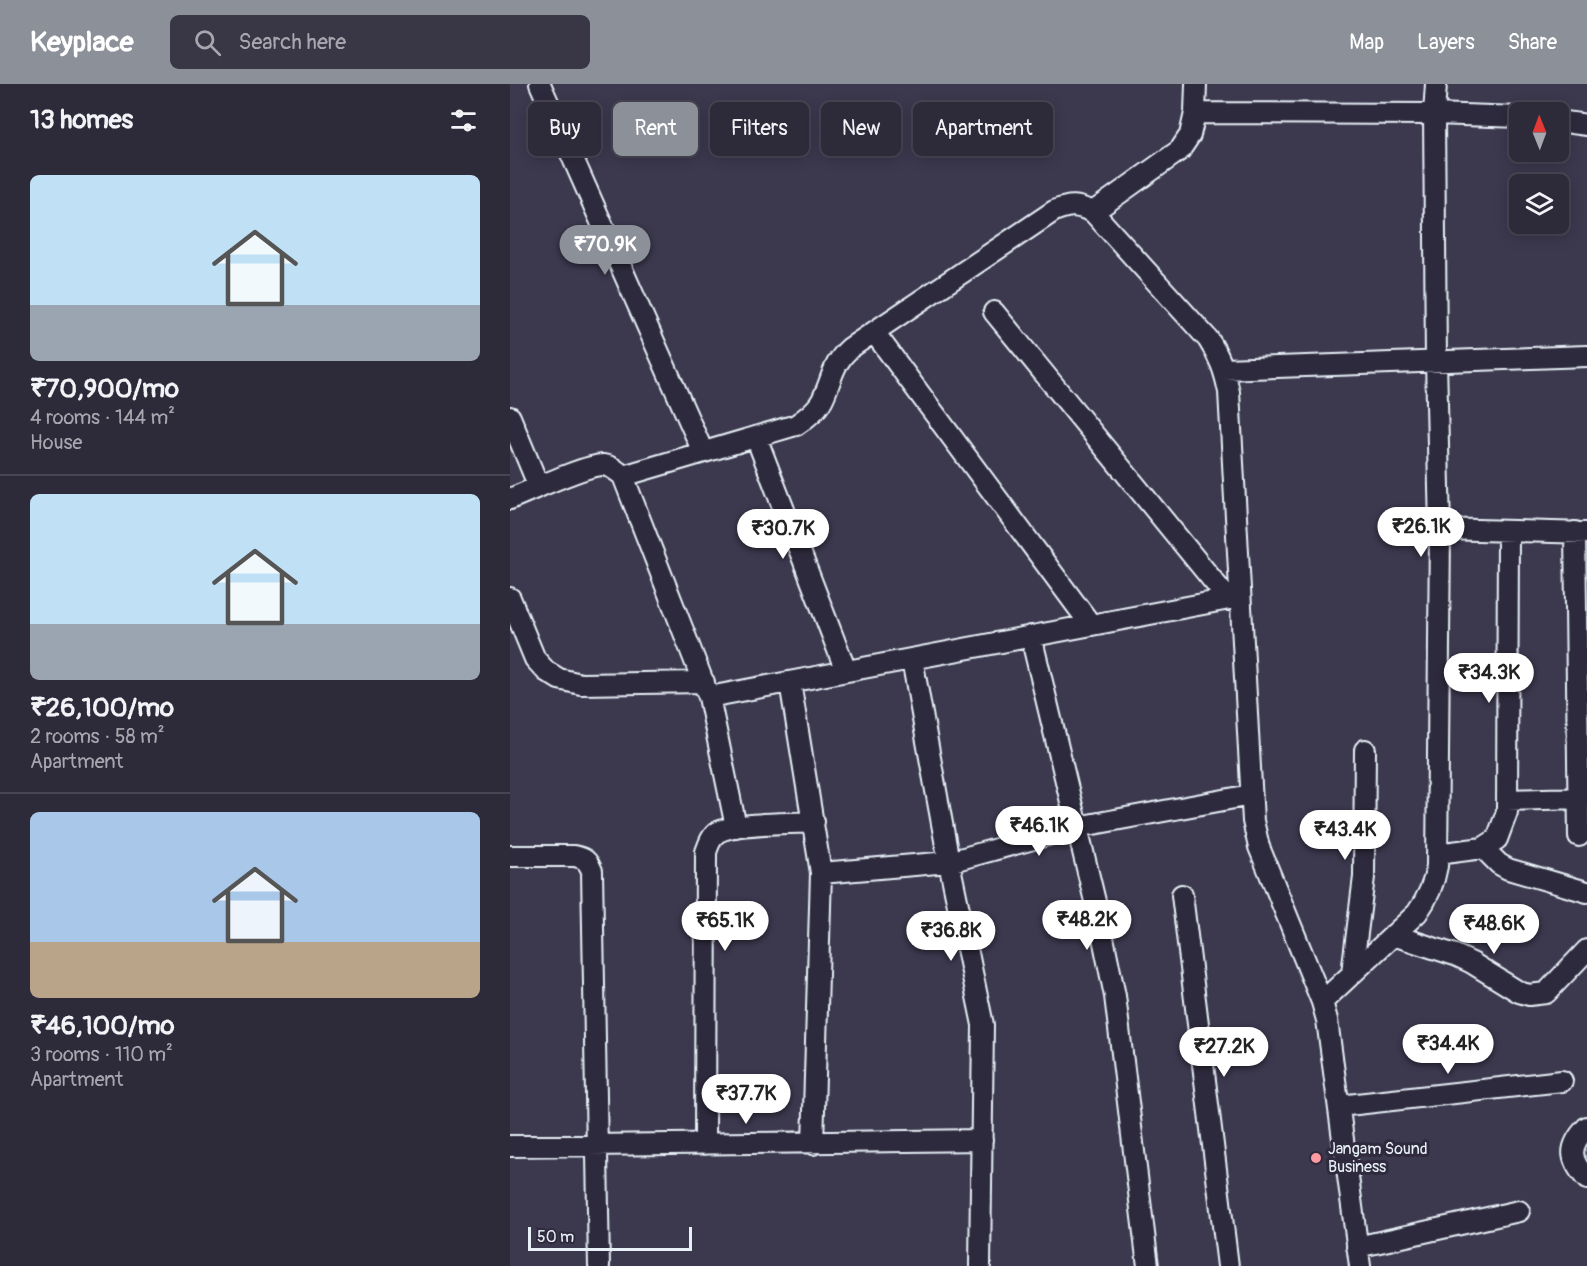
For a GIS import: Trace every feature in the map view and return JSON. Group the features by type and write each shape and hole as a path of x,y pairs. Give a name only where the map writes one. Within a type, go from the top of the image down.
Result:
{"street":[{"path":"540,84 703,452"},
{"path":"1093,212 1180,150 1190,135 1195,113 1196,84"},
{"path":"1322,1002 1417,913 1427,899 1434,882 1437,854 1440,529 1436,361 1434,114 1436,84"},
{"path":"1195,113 1509,117"},
{"path":"1569,123 1587,125"},
{"path":"623,476 796,425 820,404 839,358 874,332 1054,211 1067,206 1079,206 1093,212 1208,339 1224,369 1229,392 1234,598 1253,821 1259,847 1322,1002 1327,1020 1359,1256 1519,1211"},
{"path":"994,312 1234,598"},
{"path":"874,332 1091,625"},
{"path":"1224,369 1587,356"},
{"path":"510,417 539,487"},
{"path":"756,436 846,671"},
{"path":"510,499 588,468 603,465 614,468 623,476 706,689 736,827"},
{"path":"1440,529 1581,533 1583,726 1579,836"},
{"path":"1437,854 1483,848 1497,839 1507,812 1508,531"},
{"path":"510,598 535,659 546,671 559,679 581,684 706,689 790,682 1234,598"},
{"path":"1031,636 1099,918 1115,996 1148,1266"},
{"path":"912,659 949,862 983,1025 981,1266"},
{"path":"790,682 821,873 813,1144"},
{"path":"1352,973 1364,877 1365,750"},
{"path":"821,873 949,862 1077,827 1251,795"},
{"path":"1507,800 1579,798"},
{"path":"705,1144 706,852 710,839 719,831 736,827 814,822"},
{"path":"1483,848 1499,864 1508,869 1587,891"},
{"path":"510,856 584,857 589,862 592,871 598,1146 598,1266"},
{"path":"1182,895 1228,1266"},
{"path":"1393,935 1455,955 1519,992 1529,995 1546,993 1587,950"},
{"path":"1338,1106 1562,1081"},
{"path":"1587,1127 1577,1138 1573,1147 1573,1158 1587,1179"},
{"path":"510,1146 813,1144 982,1140"}],"place":[{"name":"Jangam Sound Business","path":"1316,1158"}]}
